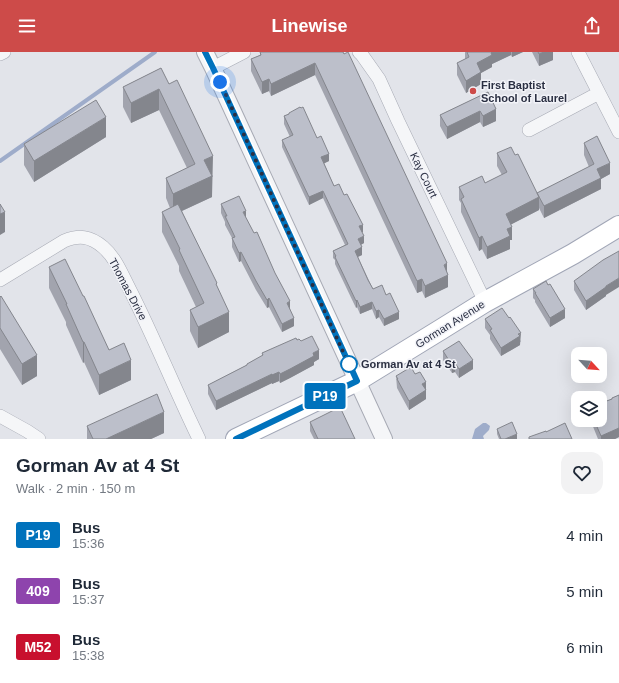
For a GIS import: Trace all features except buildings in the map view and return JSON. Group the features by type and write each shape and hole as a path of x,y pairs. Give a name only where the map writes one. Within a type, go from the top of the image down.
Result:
{"main road":[{"name":"Gorman Avenue","path":"236,439 357,381 485,302 573,254 619,226"}],"street":[{"path":"0,54 4,52"},
{"path":"205,52 384,439"},
{"path":"213,68 244,52"},
{"name":"Kay Court","path":"359,52 379,78 398,121 485,302"},
{"path":"578,52 619,132"},
{"path":"529,130 599,93"},
{"name":"Thomas Drive","path":"0,280 70,238 87,238 102,246 115,262 139,307 199,439"},
{"path":"0,416 27,430 39,439"}],"water":[{"path":"483,423 490,426 489,430 483,436 484,439 472,439 475,429"}],"waterway":[{"path":"0,161 155,52"}],"bus line":[{"name":"P19","path":"205,52 357,381 236,439"}],"place":[{"name":"First Baptist School of Laurel","path":"473,91"},
{"name":"Gorman Av at 4 St","path":"349,364"}],"route":[{"path":"220,82 350,367 349,364"}]}
